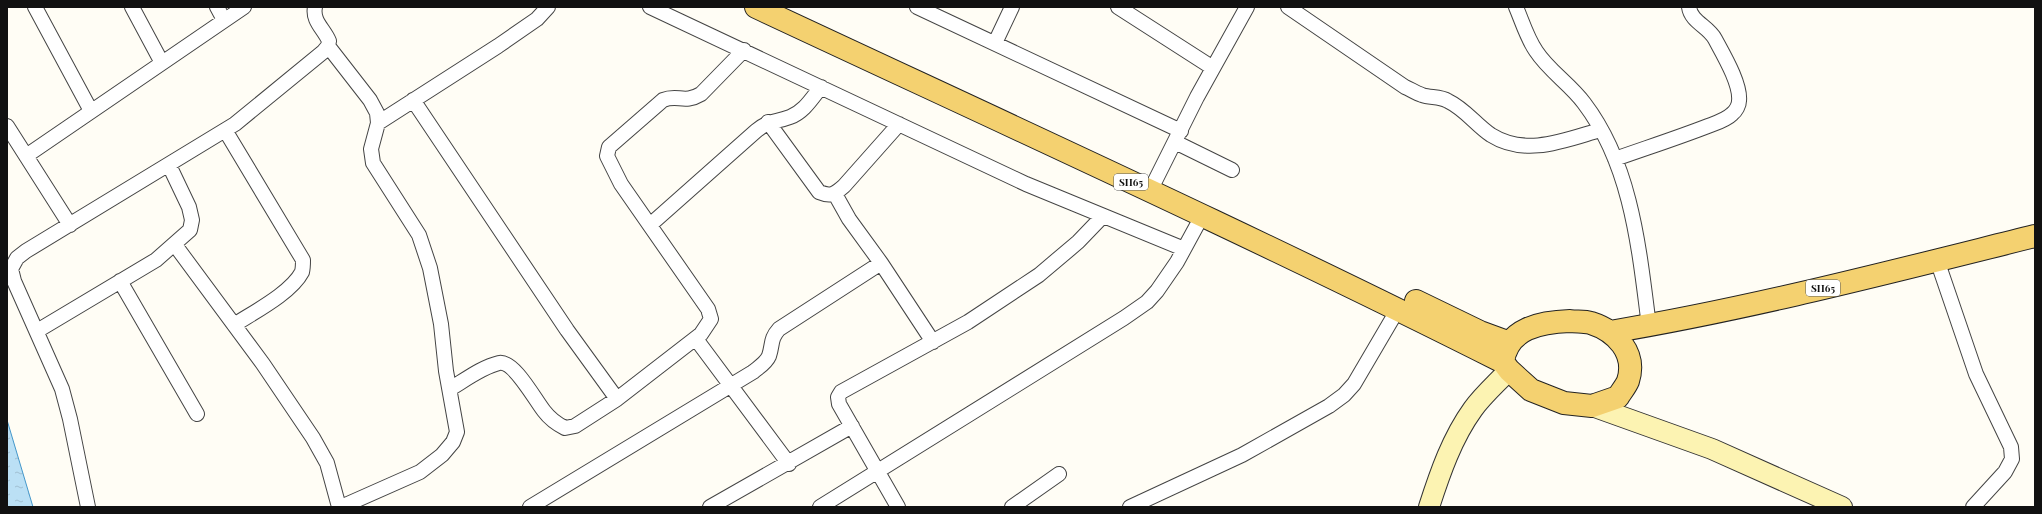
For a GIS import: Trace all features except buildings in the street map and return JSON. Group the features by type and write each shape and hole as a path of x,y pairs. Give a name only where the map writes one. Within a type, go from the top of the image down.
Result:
{"main road":[{"name":"SH65","path":"756,7 1480,332 1507,358 1531,390 1564,403 1592,406 1618,397 1628,381 1630,367 1628,354 1623,343 1610,332 1591,323 1570,321 1545,322 1521,333 1507,358"},
{"name":"SH65","path":"786,7 1153,185 1202,216 1398,309 1507,358"},
{"name":"SH65","path":"1610,332 1649,326 1808,292 2035,236"},
{"path":"1429,507 1439,474 1456,437 1507,358"},
{"path":"1592,406 1712,449 1842,507"}],"street":[{"path":"35,7 91,111"},
{"path":"132,7 162,63"},
{"path":"217,7 224,20"},
{"path":"26,156 244,7"},
{"path":"378,123 520,31 548,7"},
{"path":"650,7 1026,184 1184,249"},
{"path":"918,7 995,43 1178,136 1232,170"},
{"path":"995,43 1012,7"},
{"path":"1118,7 1214,68"},
{"path":"1153,185 1247,7"},
{"path":"1288,7 1405,87 1422,95 1448,100 1492,135 1504,141 1518,146 1532,147 1554,143 1600,130"},
{"path":"1516,7 1536,51 1584,103 1615,159 1627,194 1641,258 1649,326"},
{"path":"1615,159 1704,128 1731,115 1736,110 1739,102 1739,92 1730,69 1713,34 1694,19 1689,7"},
{"path":"88,507 66,404 37,331 14,281 11,268 17,258 26,251 225,130 267,99 328,46 329,41 327,36 317,22 311,9"},
{"path":"175,245 234,325 313,438 327,463 340,507 420,472 442,455 453,442 457,432 441,324 430,268 419,234 373,163 371,149 378,123 377,113 370,100 328,46"},
{"path":"450,389 488,367 501,363 510,366 555,423 565,428 576,426 617,399 696,339 708,326 710,319 708,309 621,184 608,156 609,146 663,100 670,97 684,100 693,99 701,94 744,50"},
{"path":"650,225 768,122 790,117 802,110 821,87"},
{"path":"413,100 567,330 617,399"},
{"path":"768,122 819,192 828,196 835,194 899,124"},
{"path":"7,126 70,224"},
{"path":"225,130 303,260 303,270 298,279 286,290 234,325"},
{"path":"37,331 156,260 175,245 190,230 192,220 189,207 169,165"},
{"path":"835,194 849,219 881,263 933,342"},
{"path":"898,507 878,469 839,404 838,398 841,392 968,322 1039,275 1078,242 1103,216"},
{"path":"820,507 878,469 1141,306 1157,292 1184,249 1202,216"},
{"path":"1937,260 1976,374 2011,447 2012,459 2005,472 1973,507"},
{"path":"530,507 731,387 763,364 768,356 772,336 779,330 881,263"},
{"path":"120,281 197,414"},
{"path":"1130,507 1242,455 1329,406 1344,395 1354,384 1398,309"},
{"path":"696,339 789,464"},
{"path":"710,507 789,464 852,426"},
{"path":"1012,507 1060,474"}],"water":[{"path":"7,420 33,507 7,507"}]}
